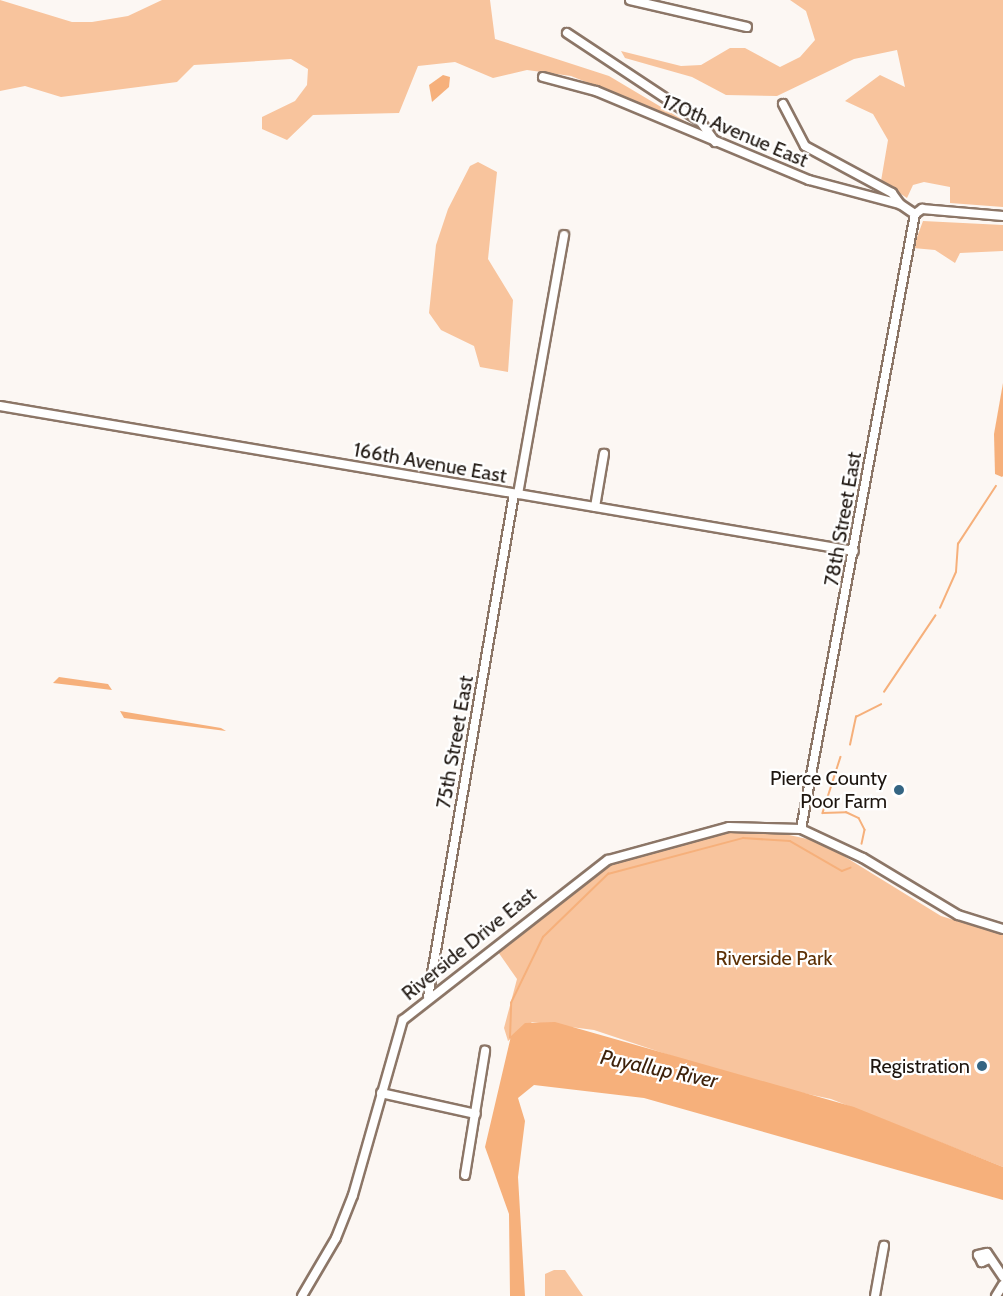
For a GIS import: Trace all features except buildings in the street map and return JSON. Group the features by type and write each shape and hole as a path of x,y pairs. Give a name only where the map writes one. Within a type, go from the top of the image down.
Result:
{"street":[{"path":"630,0 747,27"},
{"path":"567,33 700,122 716,142"},
{"name":"170th Avenue East","path":"543,77 596,91 823,185 900,204 915,214"},
{"path":"783,104 805,146 892,193 900,204"},
{"path":"915,214 922,209 1003,216"},
{"name":"78th Street East","path":"801,830 855,551 915,214"},
{"name":"75th Street East","path":"428,997 564,235"},
{"name":"166th Avenue East","path":"0,406 855,551"},
{"path":"595,507 604,454"},
{"name":"Riverside Drive East","path":"302,1296 344,1220 399,1025 428,997 608,860 729,827 801,830"},
{"path":"801,830 863,858 958,915 1003,929"},
{"path":"465,1174 485,1051"},
{"path":"381,1093 476,1114"},
{"path":"875,1296 884,1245"},
{"path":"989,1259 1003,1277"},
{"path":"996,1296 1003,1285"}],"green space":[{"path":"0,0 72,22 92,22 128,16 162,0 490,0 495,39 609,76 688,123 571,76 527,70 493,78 455,62 418,66 399,113 313,115 287,140 262,129 262,117 295,101 307,85 308,69 291,59 194,65 177,82 61,97 25,86 0,91"},
{"path":"790,0 1003,0 1003,207 950,203 950,187 924,182 913,185 907,198 881,181 888,140 873,114 845,101 880,75 905,87 897,50 854,59 777,96 726,95 692,77 625,58 621,51 681,66 701,65 730,48 745,48 780,67 800,57 815,40 806,11"},
{"path":"478,162 497,172 488,259 513,300 508,372 480,367 474,346 441,330 429,313 436,245 448,209 470,166"},
{"path":"923,221 1003,225 1003,251 960,253 955,263 935,250 913,248"},
{"name":"Riverside Park","path":"731,831 771,831 821,842 941,916 1003,935 1003,1167 831,1099 747,1081 594,1030 532,1022 508,1041 504,1028 517,979 496,949 622,857"},
{"path":"554,1270 565,1270 583,1296 545,1296 545,1274"}],"water":[{"path":"443,75 450,77 449,87 432,102 429,85"},
{"path":"1003,383 1002,477 995,474 994,434"},
{"path":"59,677 108,684 112,690 53,683"},
{"path":"120,711 221,728 226,731 124,718"},
{"name":"Puyallup River","path":"555,1022 854,1107 1003,1167 1003,1200 644,1098 534,1085 518,1098 525,1121 518,1177 525,1296 510,1296 509,1214 485,1147 511,1036 525,1023"}],"waterway":[{"path":"940,608 956,572 958,544 996,486"},
{"path":"884,692 935,616"},
{"path":"850,745 856,717 881,704"},
{"path":"841,757 823,813 846,812 859,818 865,830 862,844"},
{"path":"510,1038 511,1003 543,937 608,874 743,838 790,841 842,871 850,868"}],"place":[{"name":"Pierce County Poor Farm","path":"899,790"},
{"name":"Registration","path":"982,1066"}]}
